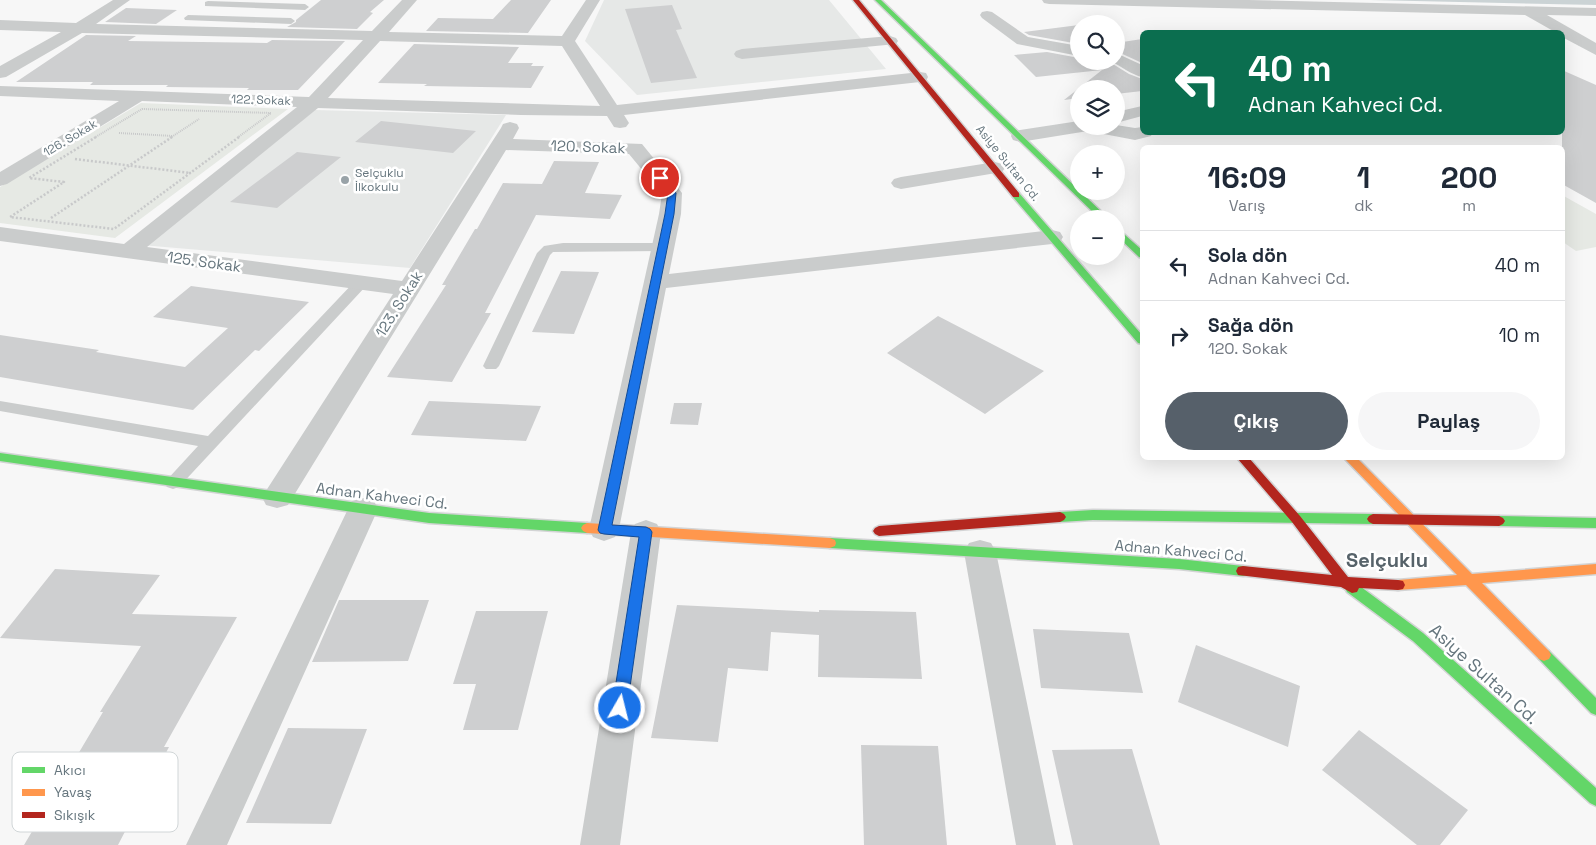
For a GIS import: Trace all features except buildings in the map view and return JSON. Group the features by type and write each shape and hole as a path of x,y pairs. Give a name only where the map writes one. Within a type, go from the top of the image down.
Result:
{"main road":[{"name":"Asiye Sultan Cd.","path":"856,0 1052,237 1140,339"},
{"name":"Asiye Sultan Cd.","path":"878,0 1096,210"},
{"path":"1125,239 1140,253"},
{"name":"Adnan Kahveci Cd.","path":"0,457 429,518 763,540 1179,564 1344,582 1404,585 1596,569"},
{"path":"1245,460 1296,519 1344,582"},
{"path":"1352,460 1596,708"},
{"name":"Adnan Kahveci Cd.","path":"763,540 1093,516 1596,523"},
{"name":"Asiye Sultan Cd.","path":"1344,582 1418,637 1596,798"}],"street":[{"path":"0,73 79,28 123,0"},
{"path":"129,251 314,102 410,0"},
{"path":"567,41 593,0"},
{"path":"1049,0 1596,12"},
{"path":"1527,10 1562,30"},
{"path":"987,14 1023,41 1070,49"},
{"path":"0,25 567,41"},
{"path":"1565,32 1596,50"},
{"path":"742,54 890,40"},
{"path":"567,41 635,148"},
{"path":"1125,62 1140,71"},
{"name":"122. Sokak","path":"0,91 521,110 612,111 920,77"},
{"name":"126. Sokak","path":"0,180 139,96"},
{"name":"123. Sokak","path":"277,497 521,110"},
{"path":"1125,116 1140,112"},
{"path":"1020,136 1070,128"},
{"path":"1125,132 1140,133"},
{"name":"120. Sokak","path":"500,144 635,148 672,193 656,282 604,530"},
{"path":"901,183 995,168"},
{"name":"125. Sokak","path":"0,234 409,289"},
{"path":"656,282 1052,237"},
{"path":"206,845 363,509"},
{"path":"600,845 646,532"},
{"path":"980,552 1036,845"}],"lane":[{"path":"208,4 305,7"},
{"path":"224,32 258,6"},
{"path":"188,18 291,21"},
{"path":"491,366 544,253 549,249 563,247 663,246"},
{"path":"173,483 360,283"},
{"path":"0,406 211,442"}],"path":[{"path":"24,237 228,99"},
{"path":"142,109 210,111 271,113 114,229 10,217 64,182 29,178 142,109"},
{"path":"104,132 173,136"},
{"path":"55,157 198,174"}],"shaded area":[{"path":"604,0 829,0 886,69 637,95 585,41"},
{"path":"1370,0 1596,0 1596,5"},
{"path":"141,103 288,109 115,238 0,223 0,187"},
{"name":"Selçuklu İlkokulu","path":"315,110 506,115 410,268 141,245"},
{"path":"1565,197 1596,214 1596,247 1576,251 1565,243"}],"traffic: fast":[{"path":"878,0 1096,210"},
{"path":"1016,195 1140,339"},
{"path":"1125,239 1140,253"},
{"path":"0,457 429,518 587,528"},
{"path":"1060,517 1093,515 1373,519"},
{"path":"1499,521 1596,523"},
{"path":"830,543 1179,564 1243,571"},
{"path":"1352,588 1418,637 1596,798"},
{"path":"1544,655 1596,708"}],"traffic: slow":[{"path":"1352,460 1544,655"},
{"path":"587,528 830,543"},
{"path":"1398,585 1596,569"}],"traffic: jam":[{"path":"856,0 1016,195"},
{"path":"1245,460 1296,519 1344,582 1352,588"},
{"path":"879,531 1060,517"},
{"path":"1373,519 1499,521"},
{"path":"1243,571 1344,582 1398,585"}],"place":[{"name":"Selçuklu İlkokulu","path":"345,180"}],"district":[{"name":"Selçuklu","path":"1387,560"}],"route":[{"path":"620,708 646,532 604,530 670,214 672,193 660,178"}]}
